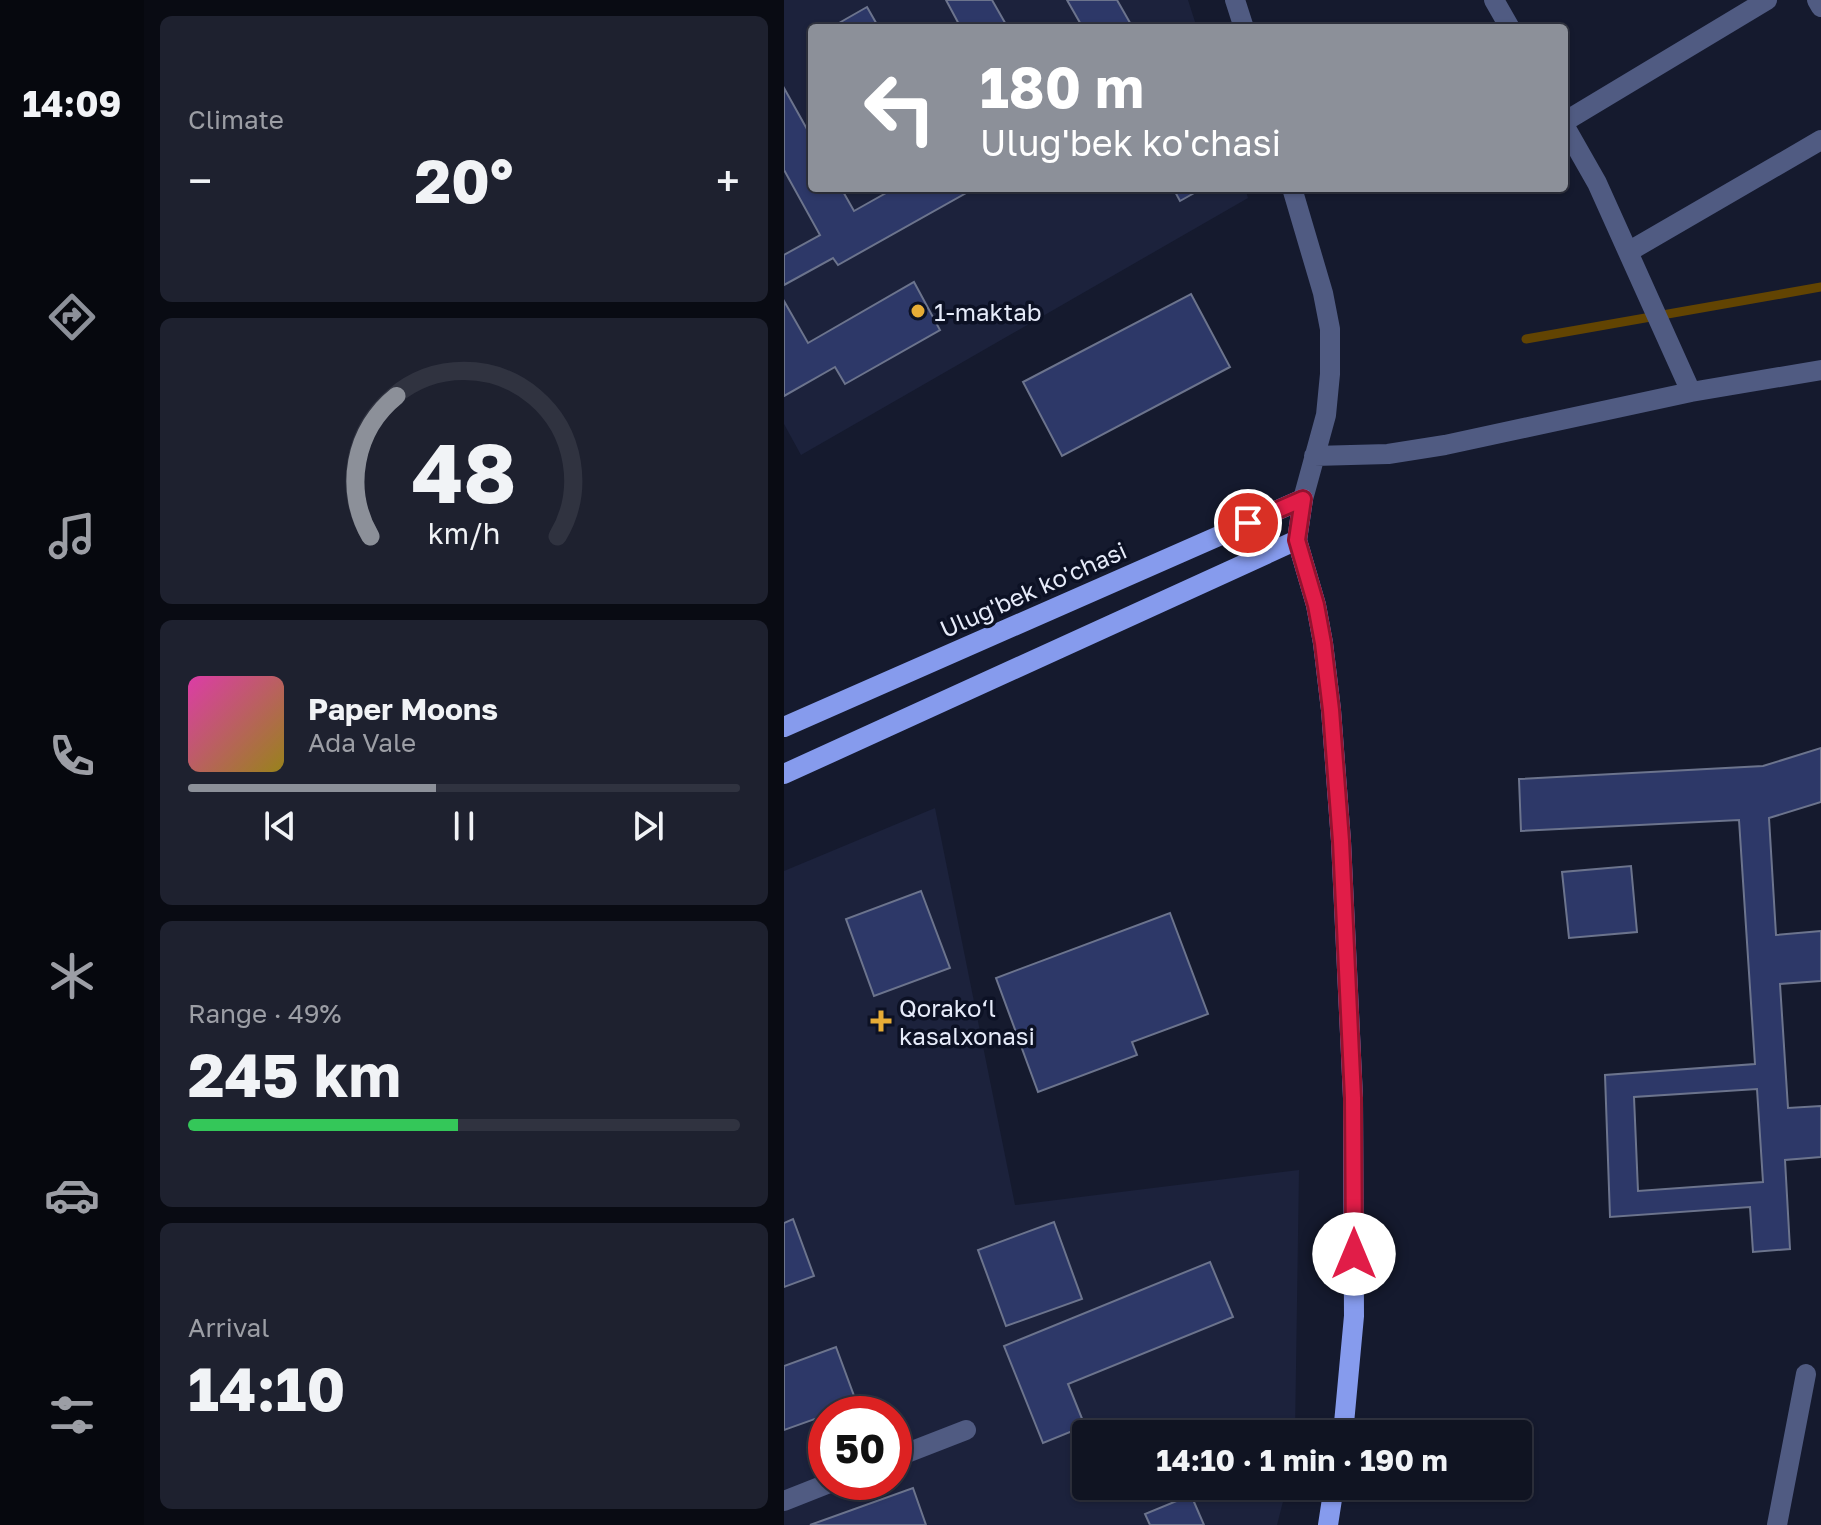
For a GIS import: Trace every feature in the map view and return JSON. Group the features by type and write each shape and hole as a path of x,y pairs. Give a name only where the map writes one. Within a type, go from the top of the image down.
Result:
{"main road":[{"path":"1303,499 1297,540 1316,605 1331,710 1342,856 1353,1098 1354,1316 1344,1420"},
{"name":"Ulug'bek ko'chasi","path":"784,727 1303,499"},
{"path":"784,774 1297,540"},
{"path":"1328,1525 1332,1500"}],"street":[{"path":"1235,0 1243,24"},
{"path":"1494,0 1508,24"},
{"path":"1568,121 1767,0"},
{"path":"1817,0 1821,7"},
{"path":"1568,130 1597,183 1691,392"},
{"path":"1628,252 1821,140"},
{"path":"1293,192 1323,293 1330,329 1326,415 1303,499"},
{"path":"1314,456 1388,454 1445,445 1691,392 1821,370"},
{"path":"1777,1525 1806,1374"},
{"path":"912,1451 966,1430"},
{"path":"784,1501 808,1492"}],"shaded area":[{"name":"1-maktab","path":"784,0 1188,0 1196,24 808,24 808,192 1246,192 1248,198 801,455 784,424"},
{"name":"Qorako‘l kasalxonasi","path":"935,808 1015,1205 1299,1170 1295,1420 1072,1420 1072,1500 1283,1500 1277,1525 784,1525 784,871"}],"building":[{"path":"946,0 992,0 1006,24 959,24"},
{"path":"1067,0 1117,0 1131,24 1081,24"},
{"path":"867,7 877,24 837,24"},
{"path":"784,88 808,131 808,192 843,192 854,211 888,192 968,192 838,265 833,258 784,285 784,255 820,235 784,170"},
{"path":"1175,192 1196,192 1180,201"},
{"path":"914,282 940,330 845,384 835,367 784,396 784,301 808,343"},
{"path":"1191,294 1230,367 1062,456 1023,382"},
{"path":"1821,748 1821,802 1769,818 1776,935 1821,931 1821,981 1780,984 1788,1108 1821,1106 1821,1157 1785,1160 1790,1249 1753,1252 1750,1207 1610,1217 1605,1075 1755,1064 1739,820 1521,831 1519,779 1763,766","holes":["1757,1089 1763,1182 1638,1191 1634,1097"]},
{"path":"1631,866 1637,932 1569,938 1562,872"},
{"path":"921,891 950,968 874,996 846,919"},
{"path":"1170,913 1208,1014 1132,1042 1137,1055 1038,1092 996,978"},
{"path":"793,1219 814,1276 784,1287 784,1223"},
{"path":"1054,1222 1082,1299 1006,1326 978,1250"},
{"path":"1210,1262 1233,1317 1068,1384 1083,1420 1072,1420 1072,1431 1043,1443 1004,1346"},
{"path":"836,1347 854,1396 808,1396 808,1421 784,1430 784,1366"},
{"path":"912,1488 926,1525 810,1525 880,1500 912,1500"},
{"path":"1179,1500 1193,1500 1204,1525 1150,1525 1145,1514"}],"waterway":[{"path":"1526,339 1821,287"}],"place":[{"name":"1-maktab","path":"918,311"},
{"name":"Qorako‘l kasalxonasi","path":"881,1021"}],"route":[{"path":"1248,523 1303,499 1297,540 1316,605 1323,643 1341,841 1353,1098 1354,1254"}]}
